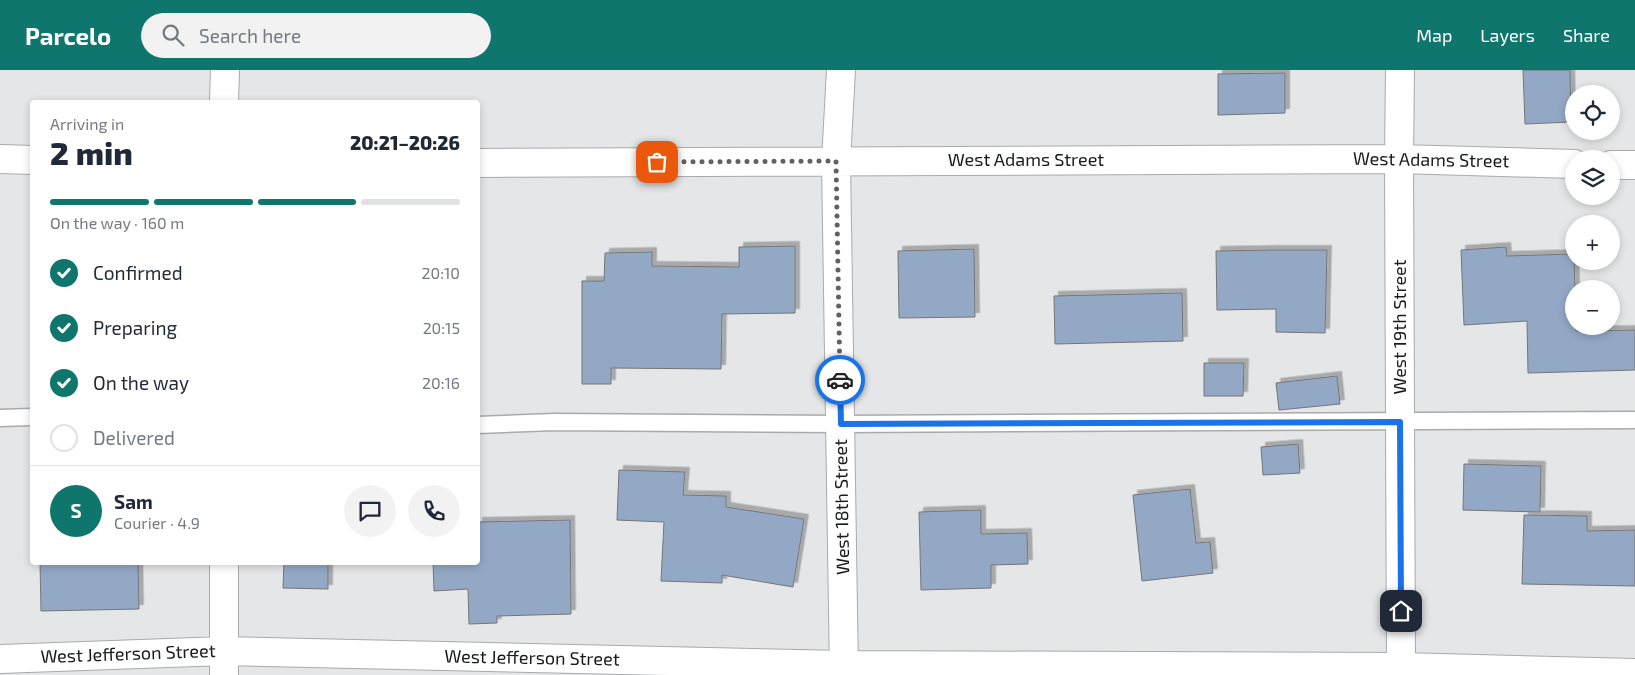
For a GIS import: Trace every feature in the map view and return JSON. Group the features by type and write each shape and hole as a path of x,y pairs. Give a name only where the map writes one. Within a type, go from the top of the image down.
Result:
{"street":[{"path":"224,100 225,70"},
{"name":"West 18th Street","path":"841,70 836,161 844,670"},
{"name":"West 19th Street","path":"1400,70 1401,671"},
{"name":"West Adams Street","path":"480,163 1399,158 1565,164"},
{"path":"0,159 30,160"},
{"path":"1620,165 1635,165"},
{"path":"224,565 224,663"},
{"name":"West Jefferson Street","path":"0,659 844,670 1635,673"}],"lane":[{"path":"0,418 30,417"},
{"path":"480,425 554,422 841,424 1635,420"}],"building":[{"path":"1523,70 1570,70 1570,85 1565,85 1565,122 1525,124"},
{"path":"1285,73 1285,113 1218,115 1218,74"},
{"path":"795,246 795,313 722,314 721,369 611,368 611,384 582,384 582,281 604,281 605,253 652,252 652,266 739,267 739,247"},
{"path":"1506,247 1507,256 1565,254 1565,270 1574,270 1575,280 1565,280 1565,335 1620,335 1620,330 1635,330 1635,370 1528,373 1527,321 1464,325 1461,250"},
{"path":"974,249 975,317 899,318 898,251"},
{"path":"1327,250 1325,333 1276,332 1276,309 1217,310 1216,251"},
{"path":"1182,293 1183,341 1055,344 1054,296"},
{"path":"1204,363 1244,363 1243,396 1204,396"},
{"path":"1337,376 1340,404 1279,410 1276,383"},
{"path":"1298,444 1300,473 1263,475 1261,447"},
{"path":"1464,464 1541,466 1540,512 1463,510"},
{"path":"619,470 685,472 683,495 726,496 726,507 804,519 793,587 722,575 722,583 661,581 664,522 617,520"},
{"path":"1190,489 1196,543 1210,542 1213,573 1142,581 1133,495"},
{"path":"981,510 981,534 1027,533 1028,564 991,565 991,588 921,590 919,512"},
{"path":"1524,515 1587,516 1587,531 1635,530 1635,586 1522,584"},
{"path":"570,520 571,614 497,616 497,623 469,624 468,589 434,591 433,565 480,565 480,522"},
{"path":"40,565 138,565 139,609 41,611"},
{"path":"284,565 328,565 328,589 283,588"}],"way so far":[{"path":"657,162 836,161 840,380"}],"route":[{"path":"840,380 841,424 1400,422 1401,611"}]}
